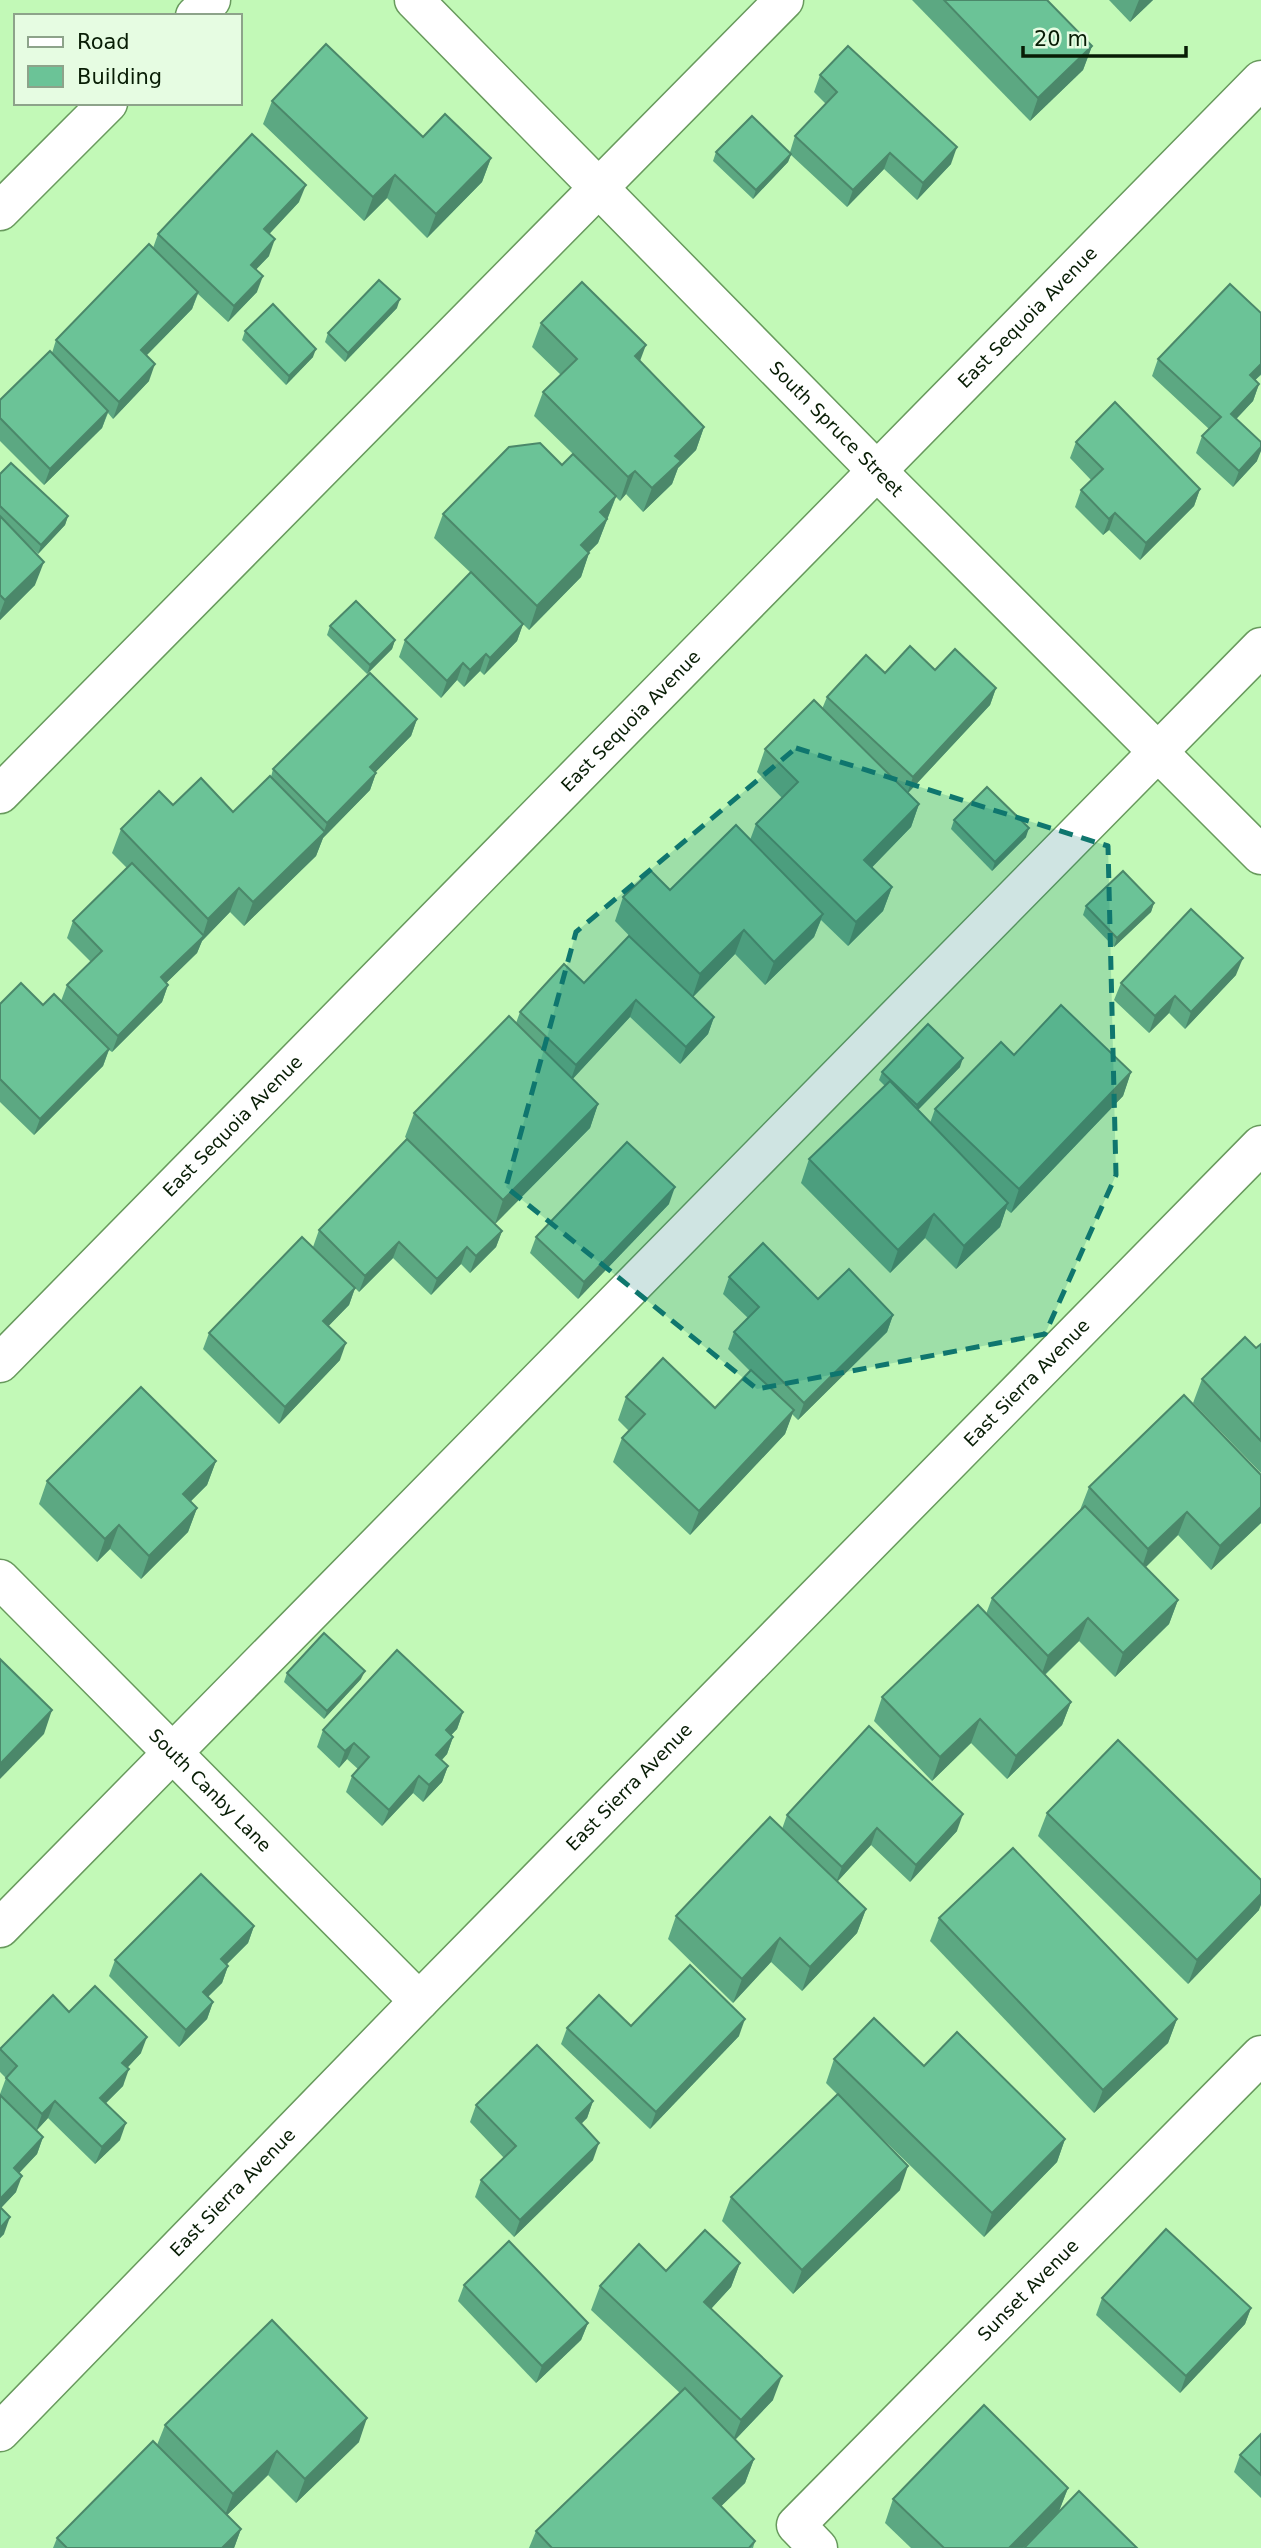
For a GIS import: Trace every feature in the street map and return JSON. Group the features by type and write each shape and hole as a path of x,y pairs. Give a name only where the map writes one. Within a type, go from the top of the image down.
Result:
{"street":[{"path":"197,14 211,0"},
{"name":"South Spruce Street","path":"414,0 877,471 1261,855"},
{"path":"0,794 784,0"},
{"name":"East Sequoia Avenue","path":"0,1363 1261,80"},
{"path":"0,211 106,105"},
{"path":"0,1928 1261,647"},
{"name":"East Sierra Avenue","path":"0,2432 419,2001 1261,1145"},
{"name":"South Canby Lane","path":"0,1580 419,2001"},
{"name":"Sunset Avenue","path":"807,2537 1261,2055"}],"highlighted area":[{"path":"796,748 1108,846 1116,1175 1045,1334 757,1389 506,1187 576,932"}],"building":[{"path":"944,0 1047,0 1092,46 1038,98"},
{"path":"326,44 423,137 445,114 491,158 436,214 395,175 373,197 272,101"},
{"path":"848,46 957,147 923,183 890,153 853,190 795,136 837,92 820,75"},
{"path":"752,116 791,154 756,190 716,152"},
{"path":"252,134 306,185 264,229 275,239 251,265 263,276 234,306 158,234"},
{"path":"149,244 198,292 141,350 155,364 119,402 56,340"},
{"path":"379,280 400,299 348,353 328,333"},
{"path":"582,282 646,345 635,356 704,427 675,456 681,461 652,488 635,471 628,477 543,392 577,359 541,323"},
{"path":"1230,284 1261,313 1261,364 1250,375 1259,384 1231,414 1261,442 1261,447 1239,471 1202,436 1221,417 1158,359"},
{"path":"273,304 316,349 289,376 245,331"},
{"path":"50,351 108,411 50,469 0,418 0,400"},
{"path":"1115,402 1200,489 1146,543 1115,513 1109,519 1081,490 1103,469 1076,442"},
{"path":"540,443 562,465 573,454 616,496 600,512 607,519 581,545 589,553 537,606 443,514 509,447"},
{"path":"11,463 68,516 41,545 0,506 0,474"},
{"path":"0,516 44,562 5,600 0,595"},
{"path":"471,572 523,624 490,658 486,654 470,670 463,663 447,681 405,640"},
{"path":"356,601 395,640 370,665 330,626"},
{"path":"910,646 935,670 955,649 996,688 913,777 827,697 866,655 885,673"},
{"path":"370,673 417,719 370,767 376,773 327,823 273,769"},
{"path":"814,700 919,804 864,860 892,887 856,922 756,824 798,782 765,749"},
{"path":"270,776 325,832 253,902 239,888 208,919 121,829 159,791 173,805 201,778 233,812"},
{"path":"987,787 1029,828 995,862 954,820"},
{"path":"736,825 823,914 774,962 744,930 700,974 623,897 651,871 670,890"},
{"path":"132,863 204,936 161,977 168,985 118,1036 67,985 102,951 73,921"},
{"path":"1123,871 1154,903 1117,938 1086,906"},
{"path":"1191,909 1243,958 1191,1012 1175,996 1155,1016 1121,983"},
{"path":"629,936 714,1017 686,1047 636,1000 576,1065 520,1012 564,964 584,983"},
{"path":"21,983 43,1005 54,994 109,1049 40,1119 0,1079 0,1004"},
{"path":"1061,1005 1131,1072 1019,1189 935,1109 1001,1042 1014,1055"},
{"path":"509,1016 598,1104 503,1200 414,1113"},
{"path":"928,1024 963,1058 917,1105 882,1072"},
{"path":"890,1081 1008,1203 964,1246 934,1214 898,1250 809,1159"},
{"path":"407,1139 502,1231 476,1256 467,1247 437,1279 399,1242 365,1276 319,1230"},
{"path":"627,1142 675,1187 584,1282 536,1237"},
{"path":"302,1237 355,1288 323,1321 346,1343 285,1407 209,1333"},
{"path":"763,1243 818,1299 849,1269 893,1315 804,1403 734,1332 759,1307 729,1277"},
{"path":"1245,1337 1256,1348 1261,1344 1261,1441 1202,1379"},
{"path":"663,1358 715,1408 751,1370 794,1410 699,1511 622,1438 645,1414 626,1397"},
{"path":"141,1387 216,1461 183,1494 197,1508 149,1556 119,1525 105,1539 47,1481"},
{"path":"1184,1395 1261,1475 1261,1507 1220,1546 1187,1512 1148,1549 1089,1487"},
{"path":"1085,1506 1178,1600 1123,1653 1088,1618 1048,1656 992,1598"},
{"path":"978,1605 1071,1702 1016,1756 980,1719 940,1757 882,1697"},
{"path":"324,1633 365,1671 327,1711 287,1673"},
{"path":"397,1650 463,1712 446,1730 453,1737 436,1755 448,1766 429,1785 419,1776 389,1810 352,1776 369,1757 354,1743 345,1751 323,1730"},
{"path":"0,1659 52,1710 0,1764"},
{"path":"869,1726 963,1814 916,1865 877,1828 842,1867 787,1815"},
{"path":"1118,1740 1261,1880 1261,1894 1197,1960 1047,1813"},
{"path":"770,1817 866,1909 810,1967 780,1938 742,1979 676,1916"},
{"path":"1013,1848 1177,2019 1103,2090 939,1918"},
{"path":"201,1874 254,1926 221,1959 228,1966 203,1992 213,2002 186,2030 115,1960"},
{"path":"690,1965 745,2019 656,2112 567,2028 599,1995 631,2026"},
{"path":"95,1986 147,2037 122,2063 129,2069 100,2098 126,2123 102,2147 55,2101 42,2114 6,2078 17,2066 0,2049 53,1995 69,2012"},
{"path":"874,2018 924,2066 957,2032 1065,2139 992,2213 834,2059"},
{"path":"537,2045 593,2101 576,2118 599,2143 520,2220 481,2180 516,2146 476,2105"},
{"path":"838,2094 908,2166 802,2270 731,2197"},
{"path":"0,2095 43,2137 14,2168 22,2176 0,2199"},
{"path":"0,2207 10,2217 0,2228"},
{"path":"1166,2229 1251,2308 1186,2376 1102,2298"},
{"path":"705,2230 740,2263 704,2302 782,2376 741,2420 600,2286 639,2244 666,2271"},
{"path":"509,2241 588,2323 542,2366 464,2285"},
{"path":"272,2320 367,2418 305,2479 277,2451 233,2494 165,2425"},
{"path":"685,2388 754,2459 713,2498 755,2541 749,2548 552,2548 536,2531"},
{"path":"984,2405 1068,2488 1009,2548 944,2548 893,2499"},
{"path":"1261,2434 1261,2475 1240,2455"},
{"path":"153,2441 241,2529 222,2548 67,2548 57,2538"},
{"path":"1079,2491 1137,2548 1024,2548"}]}
